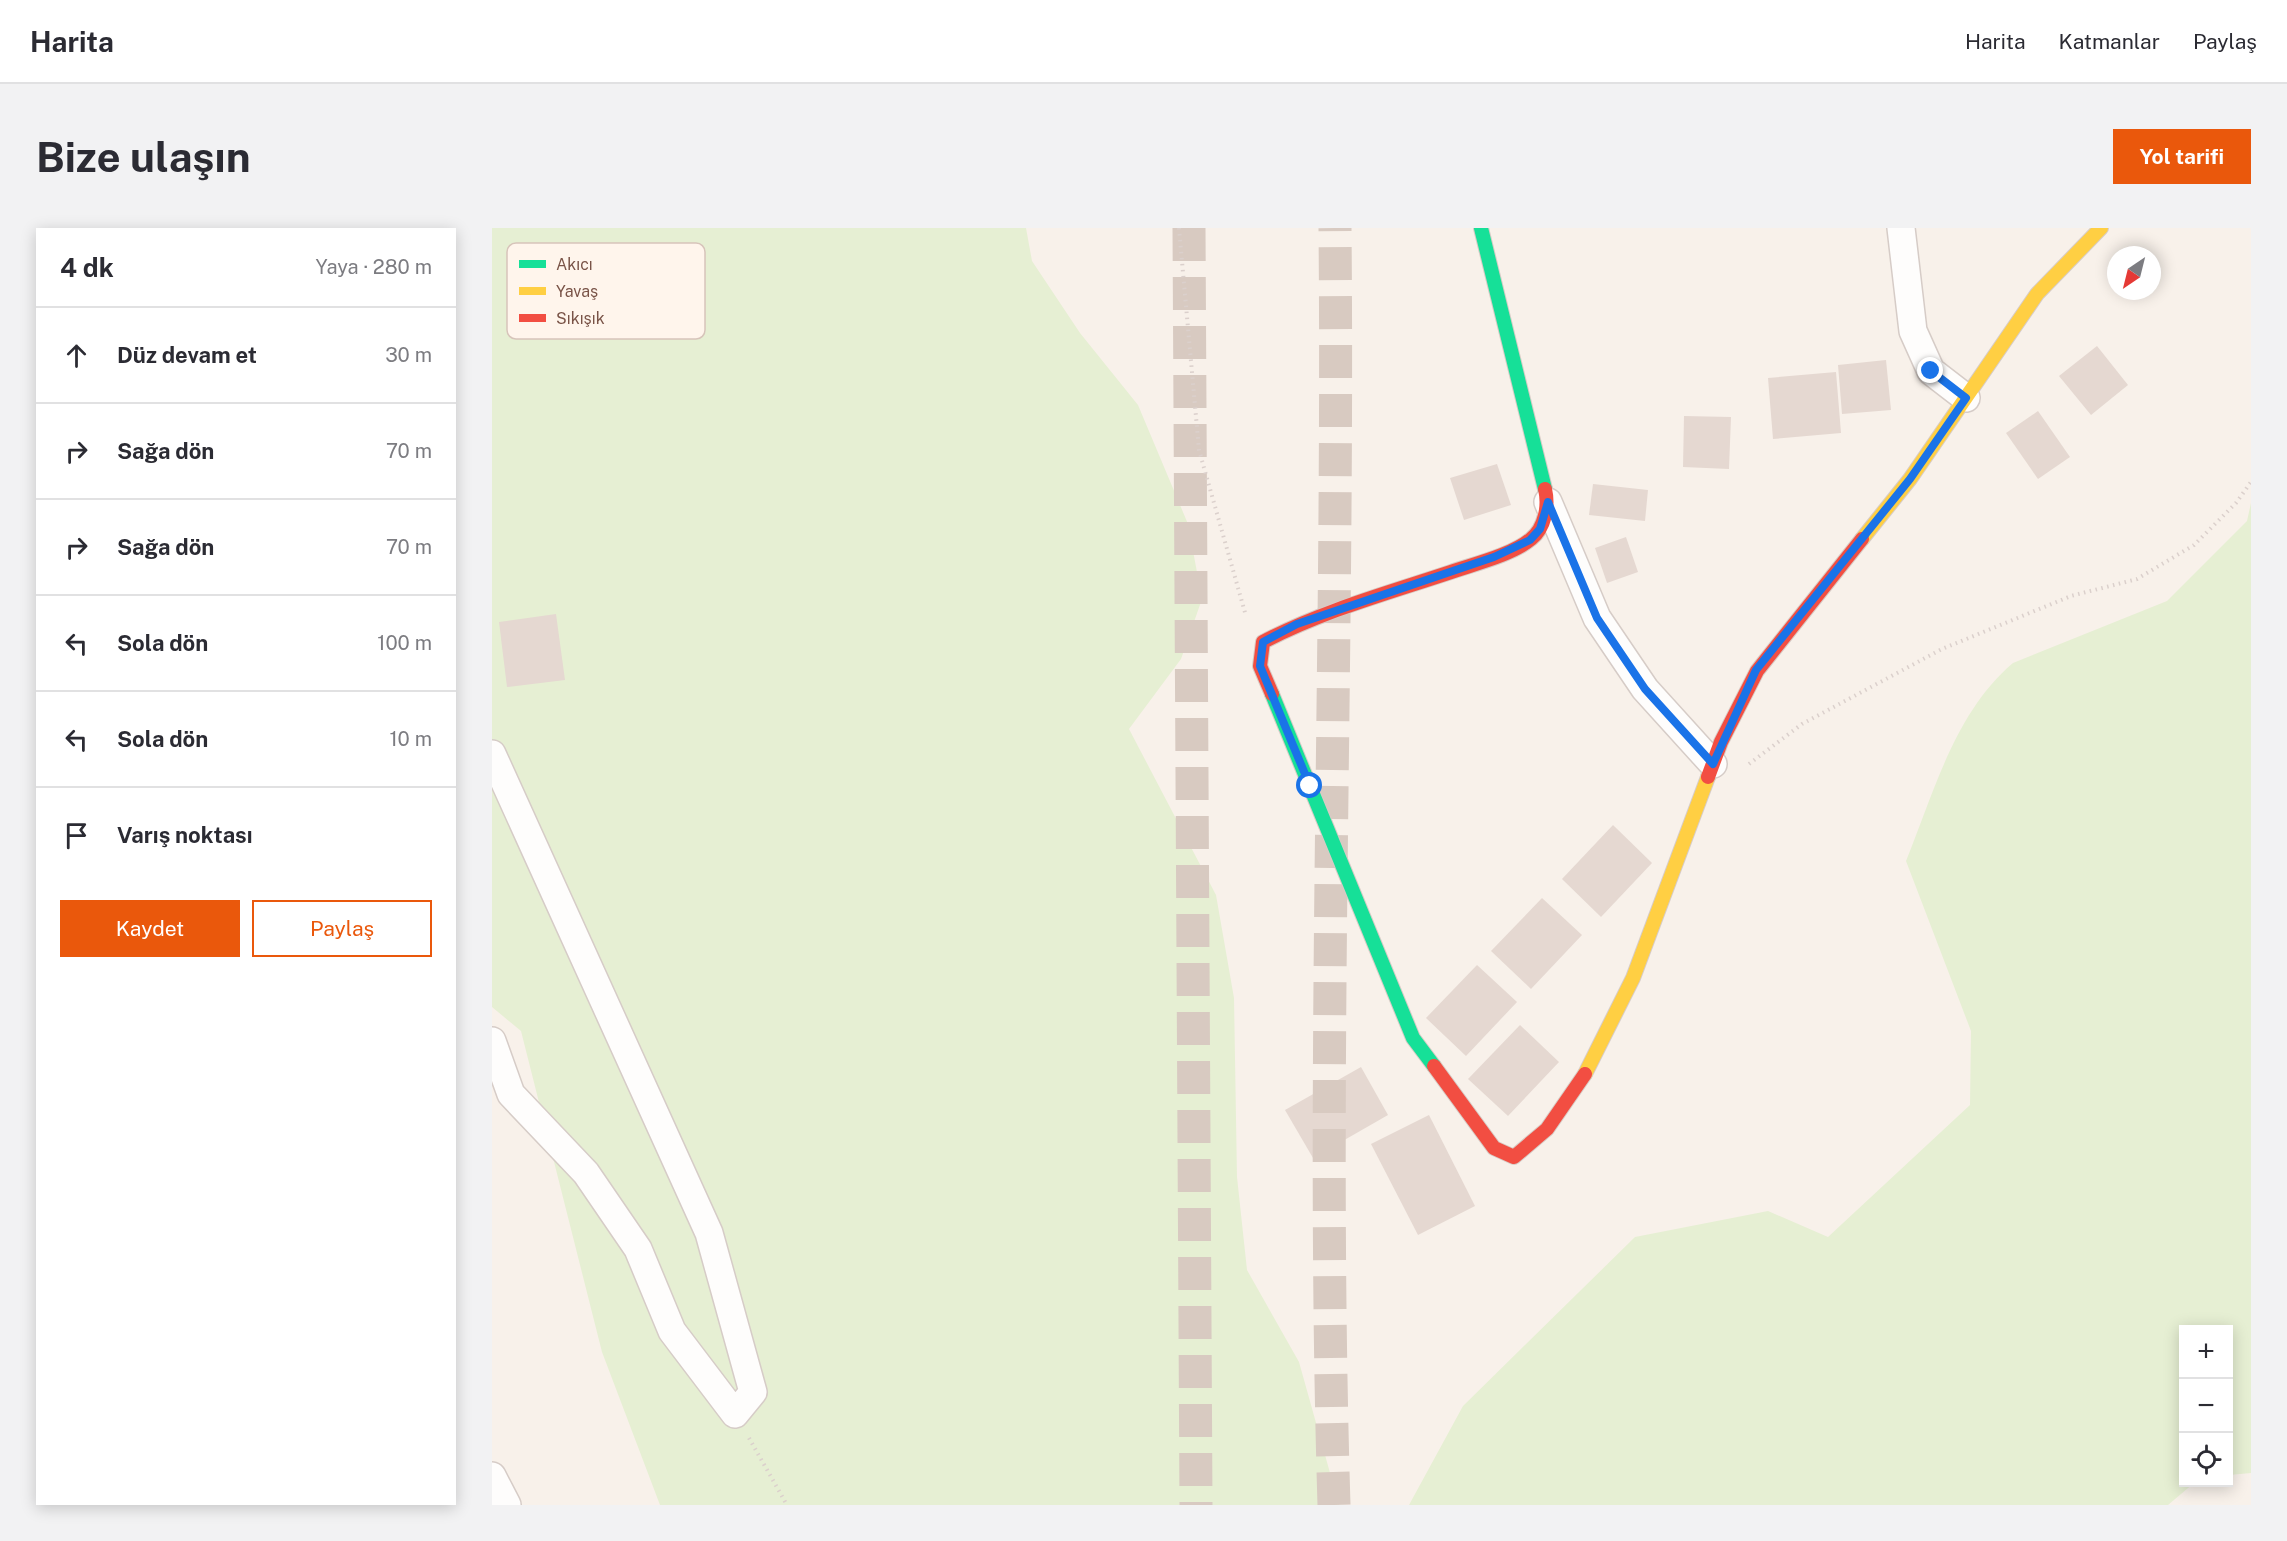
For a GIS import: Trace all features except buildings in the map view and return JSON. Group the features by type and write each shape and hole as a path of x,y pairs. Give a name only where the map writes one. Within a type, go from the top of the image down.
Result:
{"street":[{"path":"1481,228 1548,502 1597,618 1645,689 1713,764"},
{"path":"1901,228 1913,331 1931,371 1966,398"},
{"path":"1548,502 1540,529 1530,540 1494,557 1297,624 1263,642 1260,666 1413,1038 1494,1148 1514,1157 1547,1129 1592,1064 1633,978 1713,764 1756,670 1910,479 2037,294 2101,228"},
{"path":"492,754 709,1233 753,1392 735,1414 672,1331 638,1249 586,1173 511,1094 492,1041"},
{"path":"492,1476 507,1505"}],"path":[{"path":"1179,228 1199,450 1247,620"},
{"path":"1713,764 1738,772 1802,724 1942,649 2071,596 2137,579 2194,545 2236,503 2251,482"},
{"path":"735,1414 787,1505"}],"green space":[{"path":"492,228 1026,228 1032,261 1080,333 1138,405 1188,524 1202,599 1181,659 1129,729 1216,895 1234,998 1237,1177 1247,1270 1299,1362 1339,1505 660,1505 602,1352 521,1031 492,1007"},
{"path":"2251,503 2251,1473 2233,1475 2233,1325 2179,1325 2179,1487 2189,1487 2168,1505 1409,1505 1463,1406 1635,1237 1768,1211 1828,1237 1970,1105 1971,1031 1906,861 1948,754 1976,705 2013,663 2167,601 2247,521"}],"tunnel":[{"path":"1189,228 1196,1505"},
{"path":"1334,1505 1329,1186 1336,388 1335,228"}],"traffic: fast":[{"path":"1481,228 1545,489"},
{"path":"1272,694 1413,1038 1434,1066"}],"traffic: slow":[{"path":"1862,539 1910,479 2037,294 2101,228"},
{"path":"1585,1074 1633,978 1708,777"}],"traffic: jam":[{"path":"1272,694 1260,666 1263,642 1332,612 1514,550 1531,539 1540,529 1546,509 1545,489"},
{"path":"1708,777 1721,742 1757,671 1862,539"},
{"path":"1434,1066 1494,1148 1514,1157 1547,1129 1585,1074"}],"route":[{"path":"1310,786 1260,666 1263,642 1297,624 1494,557 1530,540 1540,529 1548,502 1597,618 1645,689 1713,764 1721,742 1756,670 1910,479 1966,398 1931,371"}]}
